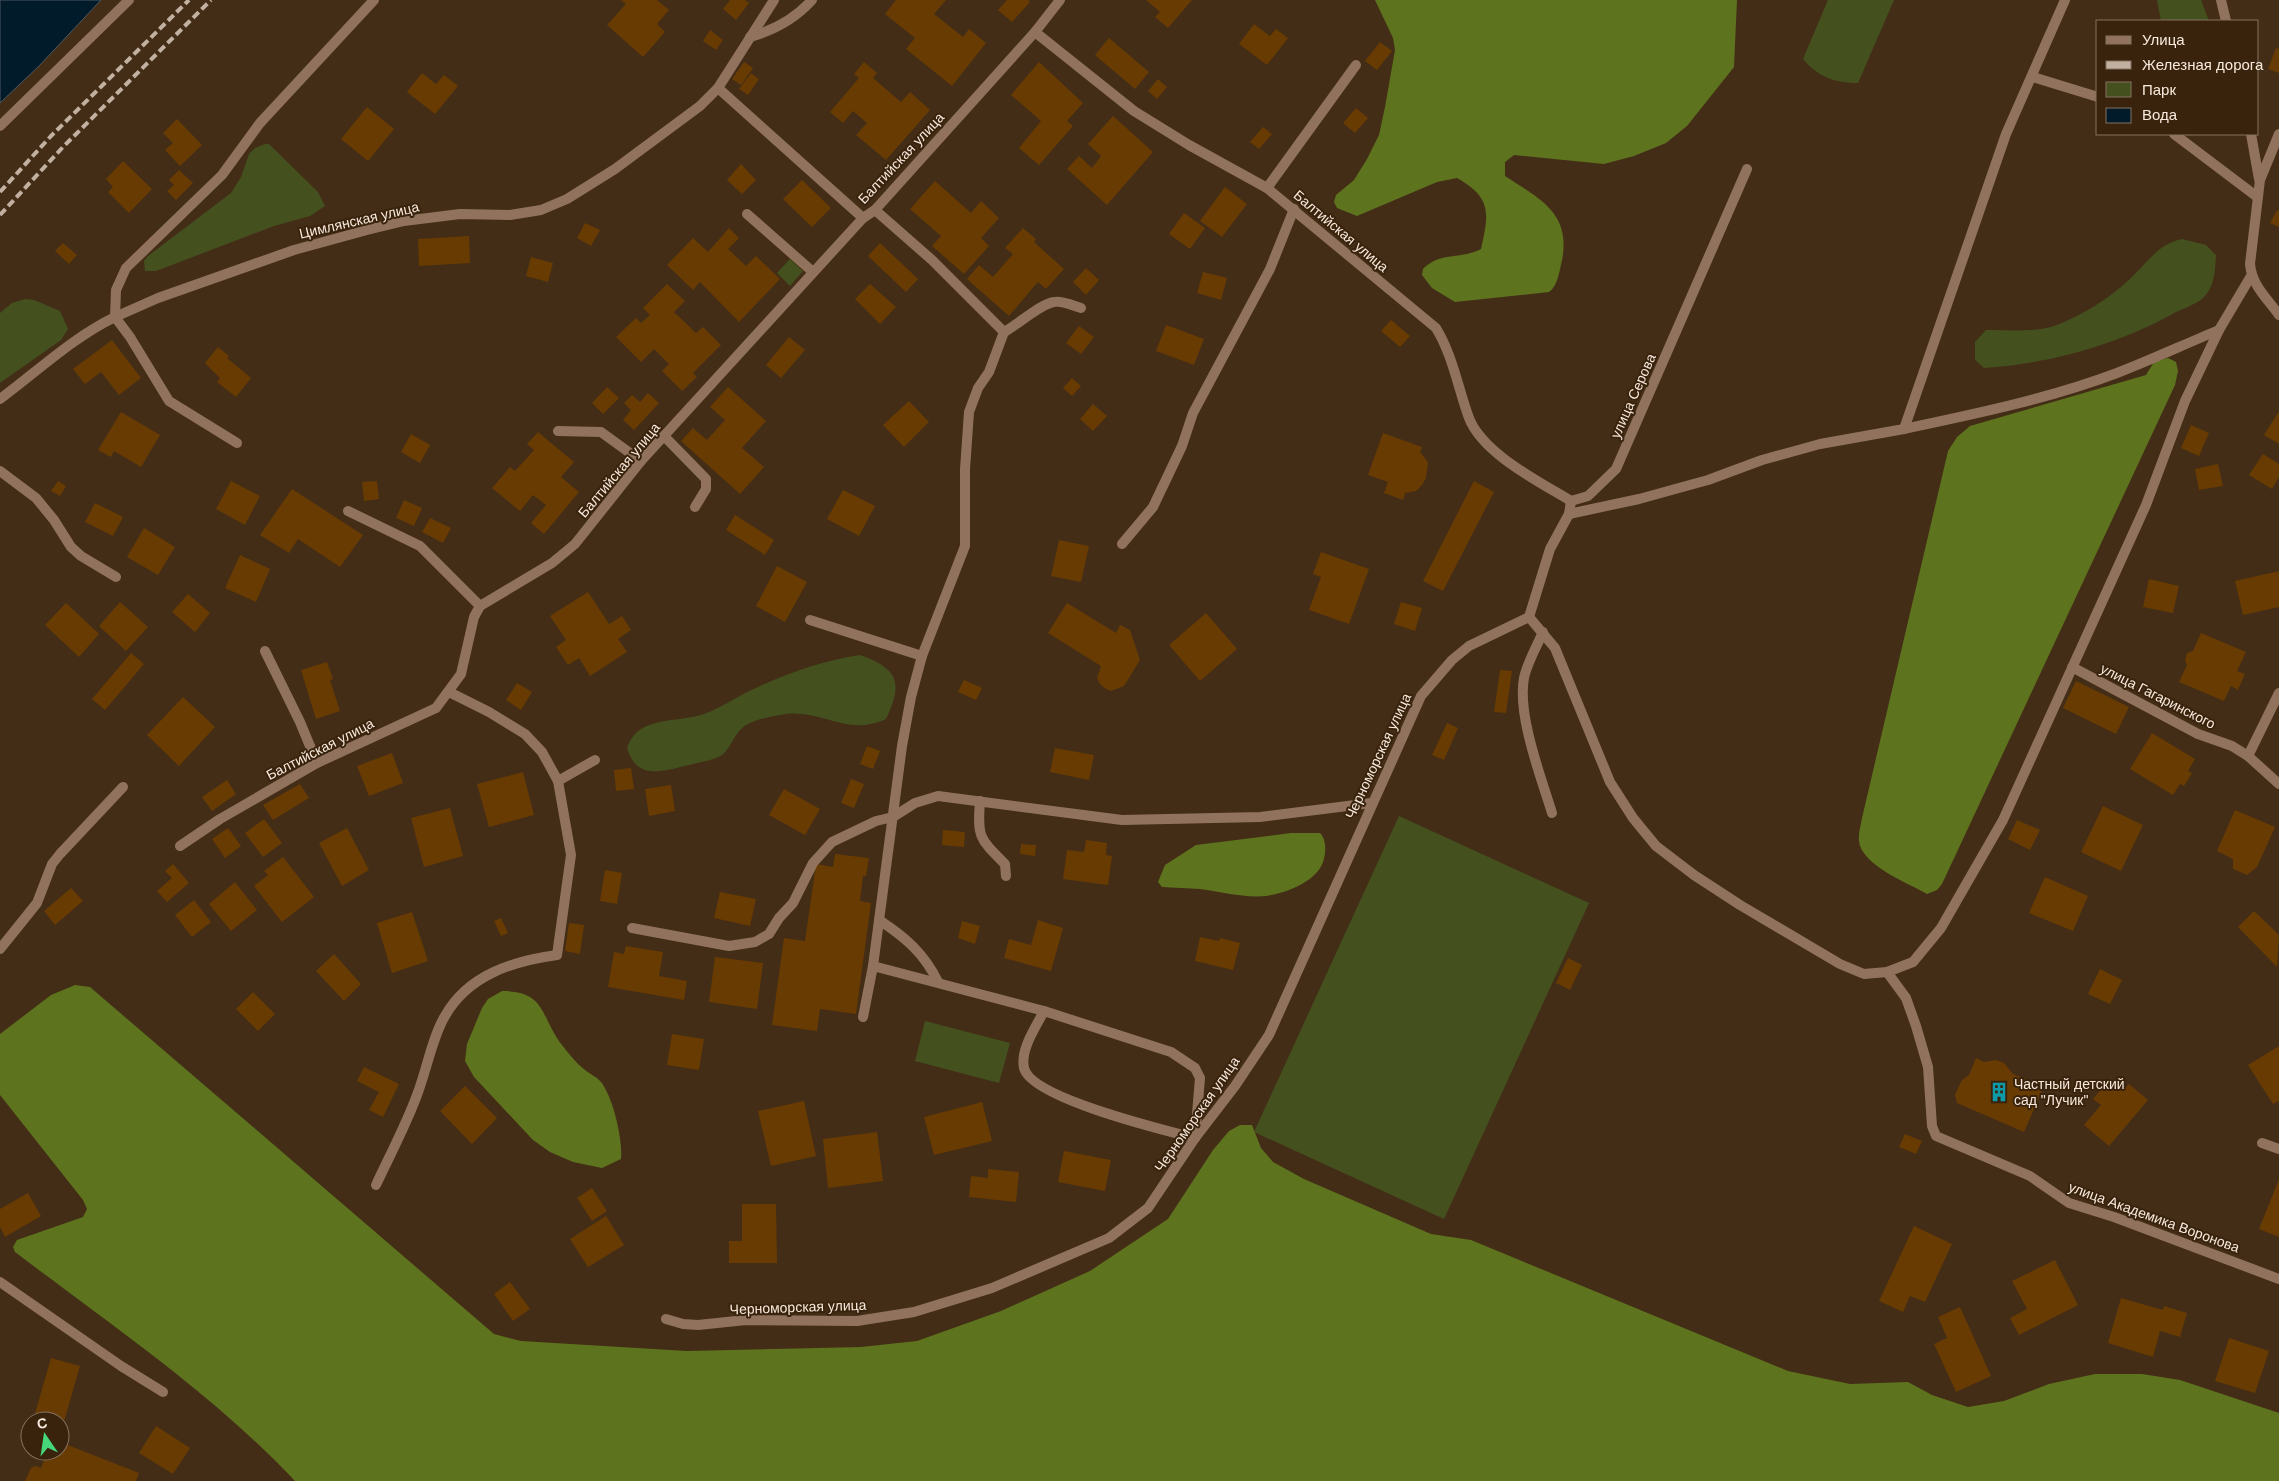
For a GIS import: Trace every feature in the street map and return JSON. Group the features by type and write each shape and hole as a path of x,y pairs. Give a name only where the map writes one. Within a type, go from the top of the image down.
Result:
{"street":[{"path":"0,126 129,0"},
{"path":"237,443 169,401 130,337 115,317 116,290 126,268 222,175 260,123 374,0"},
{"name":"Цимлянская улица","path":"0,399 68,344 93,328 158,298 294,250 404,221 460,214 510,215 540,210 567,199 615,169 700,106 718,88 774,0"},
{"path":"750,37 770,32 798,15 812,0"},
{"name":"Балтийская улица","path":"180,846 196,834 317,763 436,708 461,674 474,617 480,606 552,563 575,544 641,461 813,272 864,218 875,210 1035,32 1060,0"},
{"path":"1904,429 2006,134 2033,77 2065,0"},
{"path":"2221,0 2226,20"},
{"name":"Балтийская улица","path":"1035,32 1134,111 1189,145 1267,188 1436,328 1451,359 1470,420 1497,455 1571,501"},
{"path":"1267,188 1356,65"},
{"path":"2033,77 2096,96"},
{"path":"718,88 864,218"},
{"path":"2279,134 2260,180 2256,196 2250,264 2251,276 2279,315"},
{"path":"2175,135 2256,196"},
{"path":"2251,135 2260,180"},
{"name":"улица Серова","path":"1571,501 1588,496 1616,469 1747,169"},
{"path":"1122,544 1153,507 1182,446 1193,413 1270,269 1294,209"},
{"path":"875,210 932,260 1004,332"},
{"path":"747,214 813,272"},
{"path":"1571,501 1569,514 1550,549 1529,617 1555,648 1610,782 1633,818 1656,846 1694,875 1732,900 1840,964 1864,974 1887,972 1913,962 1942,928 2003,820 2146,505 2185,401 2219,330 2251,276"},
{"path":"862,1017 872,966 902,746 911,697 922,656 965,546 965,469 969,412 1004,332 1020,324 1045,305 1056,301 1081,308"},
{"path":"1569,514 1708,480 1762,460 1820,444 1904,429 2002,408 2116,373 2219,330"},
{"path":"558,431 601,432 641,461"},
{"path":"664,436 706,479 706,489 695,506"},
{"path":"0,471 36,498 54,520 72,548 81,556 116,577"},
{"path":"348,511 420,546 480,606"},
{"name":"Черноморская улица","path":"666,1319 683,1324 698,1325 746,1320 857,1321 914,1312 992,1288 1109,1238 1148,1208 1195,1138 1235,1086 1269,1035 1371,803 1421,696 1452,660 1469,646 1529,617"},
{"path":"810,620 922,656"},
{"path":"1543,632 1524,677 1523,692 1526,720 1552,813"},
{"path":"265,651 300,722 317,763"},
{"name":"улица Гагаринского","path":"2072,667 2198,734 2232,746 2248,756 2279,784"},
{"path":"376,1185 417,1096 444,1016 472,983 494,971 536,958 557,954 570,855 558,782 542,752 525,734 489,712 449,692"},
{"path":"2248,756 2279,693"},
{"path":"558,782 595,760"},
{"path":"0,949 37,903 52,864 123,787"},
{"path":"632,928 729,946 756,942 769,934 779,918 793,903 813,863 832,842 876,822 893,817 914,804 938,796 1122,820 1260,816 1371,803"},
{"path":"980,801 979,835 985,844 1005,864 1006,876"},
{"path":"879,920 904,936 918,950 928,962 938,982"},
{"path":"872,966 1044,1011 1171,1052 1186,1060 1195,1068 1200,1078 1195,1138 1102,1112 1054,1094 1031,1080 1024,1068 1025,1049 1044,1011"},
{"name":"улица Академика Воронова","path":"1887,972 1906,998 1916,1026 1928,1067 1932,1126 1936,1136 2030,1176 2069,1203 2114,1217 2279,1278"},
{"path":"2262,1143 2279,1149"},
{"path":"0,1282 121,1366 163,1392"}],"green space":[{"path":"1375,0 1737,0 1734,67 1687,126 1666,143 1634,156 1604,164 1514,155 1505,162 1505,176 1542,201 1558,221 1563,233 1564,248 1557,280 1549,292 1455,302 1432,288 1422,275 1423,269 1437,260 1481,249 1486,216 1482,200 1477,192 1457,178 1437,182 1357,216 1337,208 1334,202 1336,195 1354,180 1367,159 1379,135 1385,107 1395,50 1393,38"},
{"path":"1828,0 1894,0 1858,83 1842,82 1821,75 1803,59"},
{"path":"2157,0 2201,0 2209,20 2161,20"},
{"path":"269,144 318,192 325,206 310,216 274,226 156,271 145,271 144,261 148,256 231,193 241,177 249,154 255,148"},
{"path":"2182,239 2206,245 2216,255 2215,272 2210,289 2197,302 2132,334 2059,357 2009,366 1984,368 1975,360 1975,342 1986,330 2036,330 2062,323 2094,307 2114,293 2160,249"},
{"path":"790,259 803,271 790,286 777,273"},
{"path":"25,299 34,300 60,311 68,329 61,340 0,383 0,313 12,303"},
{"path":"2168,358 2176,362 2178,371 2175,385 1942,884 1937,890 1927,894 1876,865 1862,850 1859,835 1948,451 1957,437 1970,426 2146,375 2154,362"},
{"path":"860,655 883,666 894,679 896,687 895,696 886,719 872,724 859,725 800,714 786,714 760,719 746,725 722,755 711,760 663,771 653,771 637,766 631,758 627,747 632,737 648,725 704,714 783,676 821,663"},
{"path":"1399,816 1589,903 1444,1219 1254,1132"},
{"path":"1291,833 1320,833 1324,839 1325,851 1323,862 1314,875 1291,889 1266,896 1250,896 1200,889 1162,887 1158,882 1165,865 1196,845"},
{"path":"75,985 90,987 494,1334 521,1341 687,1351 861,1347 917,1341 1001,1311 1090,1271 1168,1219 1213,1150 1229,1131 1240,1125 1252,1125 1261,1148 1273,1162 1304,1179 1431,1234 1471,1240 1788,1371 1850,1384 1908,1382 1932,1395 1968,1407 2004,1401 2049,1384 2095,1374 2142,1374 2180,1380 2279,1413 2279,1481 295,1481 230,1418 195,1389 124,1333 15,1252 13,1247 17,1240 83,1217 87,1209 83,1200 0,1095 0,1034 51,995"},
{"path":"502,991 517,992 535,1001 567,1052 601,1082 616,1119 621,1159 602,1168 573,1162 550,1152 533,1140 474,1077 465,1061 467,1044 482,1008 488,999"},
{"path":"925,1021 1010,1043 999,1083 915,1061"}],"water":[{"path":"0,0 101,0 39,66 0,103"}],"building":[{"path":"621,0 657,0 669,10 657,24 665,32 643,57 607,25 626,4"},
{"path":"730,0 745,0 749,3 736,20 723,9"},
{"path":"896,0 946,0 934,14 963,37 969,29 986,43 952,86 906,49 915,38 885,14"},
{"path":"1007,0 1028,0 1030,2 1012,22 998,10"},
{"path":"1146,0 1192,0 1168,28 1155,17 1160,12"},
{"path":"1254,24 1270,36 1276,29 1288,38 1267,65 1239,44"},
{"path":"710,30 723,40 716,50 703,41"},
{"path":"1109,38 1149,72 1135,89 1095,55"},
{"path":"1380,42 1392,51 1377,70 1365,61"},
{"path":"2276,48 2279,49 2279,73 2268,69"},
{"path":"744,62 753,68 741,85 732,79"},
{"path":"864,62 877,73 873,78 901,102 910,92 930,110 886,160 856,135 867,123 853,111 843,123 830,112 859,78 854,74"},
{"path":"1039,62 1083,103 1067,121 1073,126 1039,165 1019,148 1041,121 1011,95"},
{"path":"422,73 436,84 444,75 458,86 435,114 407,92"},
{"path":"751,73 759,79 748,95 739,89"},
{"path":"1158,79 1167,87 1157,99 1148,91"},
{"path":"367,107 394,129 368,161 341,139"},
{"path":"1356,108 1368,118 1355,133 1343,123"},
{"path":"1113,116 1153,152 1107,205 1067,169 1079,156 1092,168 1101,156 1088,144"},
{"path":"177,119 202,145 180,166 165,150 173,143 163,133"},
{"path":"1263,127 1272,134 1259,149 1250,142"},
{"path":"123,161 152,189 129,213 108,192 113,187 106,179"},
{"path":"741,164 756,180 742,194 727,180"},
{"path":"179,170 193,183 176,200 167,191 174,185 169,180"},
{"path":"802,180 831,208 812,227 783,199"},
{"path":"935,181 971,213 981,201 999,218 981,238 989,246 964,274 932,246 941,236 910,209"},
{"path":"1225,187 1247,204 1222,237 1200,221"},
{"path":"2277,210 2279,211 2279,227 2270,223"},
{"path":"1184,213 1205,228 1190,249 1169,234"},
{"path":"585,223 600,230 591,246 577,238"},
{"path":"729,228 739,238 728,249 746,266 756,256 780,279 739,322 700,282 693,290 667,265 693,238 708,252"},
{"path":"1023,228 1036,239 1034,242 1064,269 1046,289 1038,282 1009,316 967,279 979,265 993,277 1013,254 1005,248"},
{"path":"469,236 470,263 419,266 418,239"},
{"path":"63,243 77,255 69,264 55,251"},
{"path":"880,243 918,279 906,292 868,256"},
{"path":"531,257 553,263 548,282 526,276"},
{"path":"1086,268 1099,280 1086,295 1073,282"},
{"path":"1203,272 1227,278 1221,300 1197,293"},
{"path":"667,284 685,301 674,312 696,333 703,327 721,345 693,373 697,377 682,391 662,371 669,364 654,349 641,362 616,337 636,318 641,323 650,315 643,308"},
{"path":"870,284 896,307 880,324 855,299"},
{"path":"1391,320 1410,336 1400,347 1381,331"},
{"path":"1166,325 1204,339 1194,365 1156,351"},
{"path":"1079,326 1094,337 1081,354 1066,343"},
{"path":"789,337 805,350 781,378 766,365"},
{"path":"112,340 141,378 119,395 101,372 85,384 73,369"},
{"path":"218,347 229,356 227,358 251,378 236,397 217,382 220,378 205,363"},
{"path":"1072,378 1081,386 1072,396 1063,388"},
{"path":"607,387 619,398 603,414 592,403"},
{"path":"728,387 766,421 742,448 764,467 740,494 681,441 693,428 707,440 725,420 710,407"},
{"path":"648,393 659,403 634,430 623,420 631,410 624,403 632,395 640,402"},
{"path":"909,401 929,422 904,447 883,425"},
{"path":"1093,404 1107,416 1093,431 1080,419"},
{"path":"2279,411 2279,444 2264,435"},
{"path":"121,412 160,435 141,467 114,451 111,457 98,450"},
{"path":"2191,425 2209,433 2199,456 2181,448"},
{"path":"538,432 574,462 561,477 579,492 544,534 531,523 546,505 533,495 520,511 492,488 510,467 515,471 534,450 527,444"},
{"path":"1383,433 1422,447 1420,452 1428,462 1426,478 1422,485 1416,491 1405,493 1403,500 1384,493 1388,482 1368,475"},
{"path":"411,434 430,445 420,463 401,452"},
{"path":"2263,454 2279,464 2279,477 2272,489 2249,475"},
{"path":"2218,464 2223,486 2199,490 2195,469"},
{"path":"58,481 66,486 60,496 51,491"},
{"path":"231,481 260,496 245,525 216,509"},
{"path":"377,481 379,499 364,501 362,482"},
{"path":"1474,481 1494,492 1443,591 1423,581"},
{"path":"292,489 363,535 340,567 298,539 289,553 260,535"},
{"path":"843,490 875,506 859,536 827,519"},
{"path":"404,500 422,508 414,526 396,518"},
{"path":"95,503 123,517 113,536 85,522"},
{"path":"735,515 774,540 765,555 726,530"},
{"path":"430,518 451,528 443,543 422,532"},
{"path":"144,528 175,547 158,575 127,557"},
{"path":"1059,540 1089,546 1081,582 1051,576"},
{"path":"1321,552 1369,569 1349,624 1309,610 1321,577 1313,574"},
{"path":"240,555 270,569 256,602 225,588"},
{"path":"777,566 807,582 785,622 756,606"},
{"path":"2279,571 2279,607 2243,615 2235,581"},
{"path":"2149,579 2179,586 2173,613 2143,607"},
{"path":"588,592 609,624 622,616 631,630 618,639 627,652 590,676 579,658 568,665 556,647 566,640 550,616"},
{"path":"188,594 210,613 195,632 172,612"},
{"path":"120,602 148,627 126,651 99,626"},
{"path":"1401,602 1422,608 1415,631 1394,624"},
{"path":"66,603 99,634 79,657 45,625"},
{"path":"1067,603 1116,633 1120,625 1130,630 1140,660 1124,686 1111,691 1106,689 1097,678 1101,666 1048,633"},
{"path":"1206,613 1237,649 1200,681 1169,645"},
{"path":"2201,633 2246,652 2237,671 2245,674 2238,690 2231,686 2224,701 2179,682 2187,665 2185,660 2187,653 2193,651"},
{"path":"131,653 144,664 105,710 92,699"},
{"path":"327,662 333,679 330,680 340,711 316,719 301,670"},
{"path":"1500,670 1512,671 1506,713 1494,712"},
{"path":"964,680 982,688 976,700 958,692"},
{"path":"2076,681 2129,707 2116,734 2063,708"},
{"path":"517,683 532,692 521,710 506,700"},
{"path":"183,697 215,727 179,766 147,735"},
{"path":"1447,723 1458,728 1444,760 1432,755"},
{"path":"2152,733 2195,759 2188,771 2192,773 2184,786 2180,784 2173,795 2130,769"},
{"path":"867,746 880,751 873,769 860,764"},
{"path":"1055,748 1094,755 1089,780 1050,772"},
{"path":"392,753 403,783 369,796 357,766"},
{"path":"631,768 634,789 616,791 614,770"},
{"path":"523,772 534,815 489,827 477,784"},
{"path":"851,779 864,784 854,808 841,803"},
{"path":"227,780 236,794 212,811 202,797"},
{"path":"300,784 309,798 273,820 263,805"},
{"path":"671,785 675,811 649,816 645,789"},
{"path":"784,789 820,809 805,835 769,815"},
{"path":"2103,806 2143,825 2121,871 2081,852"},
{"path":"450,808 463,856 424,867 411,818"},
{"path":"2235,810 2275,827 2257,867 2247,875 2233,869 2233,859 2217,851"},
{"path":"264,819 282,843 263,857 245,833"},
{"path":"2017,820 2040,830 2030,850 2008,839"},
{"path":"228,828 241,846 225,858 212,839"},
{"path":"347,828 369,870 342,886 319,843"},
{"path":"943,830 965,832 964,847 942,845"},
{"path":"1086,840 1107,843 1106,855 1112,856 1108,885 1063,879 1067,850 1084,852"},
{"path":"1021,844 1036,845 1035,856 1020,854"},
{"path":"835,854 869,858 866,876 863,876 860,901 871,903 856,1014 820,1009 817,1031 772,1025 784,938 805,941 816,864 833,867"},
{"path":"283,857 314,897 282,922 254,886 268,875 264,871"},
{"path":"173,864 189,883 167,902 157,891 172,878 165,871"},
{"path":"605,870 622,873 617,904 600,901"},
{"path":"2045,877 2088,896 2073,931 2029,913"},
{"path":"235,882 257,910 231,931 209,904"},
{"path":"71,888 83,901 55,925 44,911"},
{"path":"720,892 756,899 750,926 714,918"},
{"path":"194,900 211,922 192,937 175,915"},
{"path":"2254,911 2279,935 2277,967 2238,927"},
{"path":"412,912 428,961 392,973 377,923"},
{"path":"501,918 508,933 501,936 494,921"},
{"path":"1038,920 1063,928 1051,971 1004,958 1009,939 1031,945"},
{"path":"962,921 980,926 975,944 958,938"},
{"path":"569,923 584,925 580,954 565,951"},
{"path":"1200,937 1219,941 1220,938 1240,943 1233,970 1195,961"},
{"path":"626,946 663,952 659,976 687,981 684,1000 608,987 614,952 624,954"},
{"path":"334,954 361,984 344,1001 316,971"},
{"path":"715,957 763,963 757,1009 709,1002"},
{"path":"1568,958 1582,965 1570,990 1556,983"},
{"path":"2100,969 2122,980 2110,1004 2088,994"},
{"path":"253,992 275,1014 258,1031 236,1009"},
{"path":"672,1034 704,1039 699,1070 667,1065"},
{"path":"2279,1046 2279,1101 2273,1104 2248,1065"},
{"name":"Частный детский сад \"Лучик\"","path":"1976,1058 1984,1062 1996,1060 2004,1063 2013,1074 2044,1086 2024,1132 1957,1103 1955,1095 1962,1080 1969,1075"},
{"path":"364,1067 399,1084 383,1117 369,1110 379,1092 357,1081"},
{"path":"2111,1078 2124,1089 2129,1084 2148,1100 2109,1146 2084,1125 2101,1105 2093,1099"},
{"path":"465,1086 497,1118 472,1144 440,1111"},
{"path":"804,1101 816,1156 771,1166 758,1111"},
{"path":"982,1102 992,1141 934,1155 924,1117"},
{"path":"877,1132 883,1181 828,1188 823,1139"},
{"path":"1905,1134 1922,1141 1916,1154 1899,1147"},
{"path":"1064,1151 1111,1160 1105,1191 1058,1182"},
{"path":"988,1169 1019,1172 1016,1202 969,1197 971,1176 988,1178"},
{"path":"2279,1179 2279,1237 2259,1229"},
{"path":"592,1188 607,1211 592,1221 577,1198"},
{"path":"28,1193 41,1216 5,1237 0,1227 0,1209"},
{"path":"742,1204 776,1204 777,1263 729,1263 729,1241 742,1241"},
{"path":"606,1216 624,1245 588,1267 570,1239"},
{"path":"1914,1226 1952,1244 1925,1302 1910,1296 1903,1312 1879,1301"},
{"path":"2055,1260 2078,1305 2019,1335 2010,1318 2027,1309 2012,1281"},
{"path":"510,1282 530,1309 513,1321 494,1294"},
{"path":"2121,1298 2163,1310 2164,1306 2187,1313 2180,1337 2160,1331 2153,1357 2108,1343"},
{"path":"1960,1307 1991,1376 1956,1392 1934,1344 1947,1338 1938,1317"},
{"path":"2229,1338 2269,1351 2255,1393 2215,1381"},
{"path":"51,1358 80,1366 67,1411 36,1411"},
{"path":"156,1426 190,1448 173,1474 139,1453"},
{"path":"70,1446 139,1473 136,1481 25,1481 31,1468 35,1466 41,1468 44,1461 70,1461"}],"railway":[{"path":"0,192 51,136 189,0"},
{"path":"0,215 63,147 211,0"}],"place":[{"name":"Частный детский сад \"Лучик\"","path":"1999,1092"}]}
